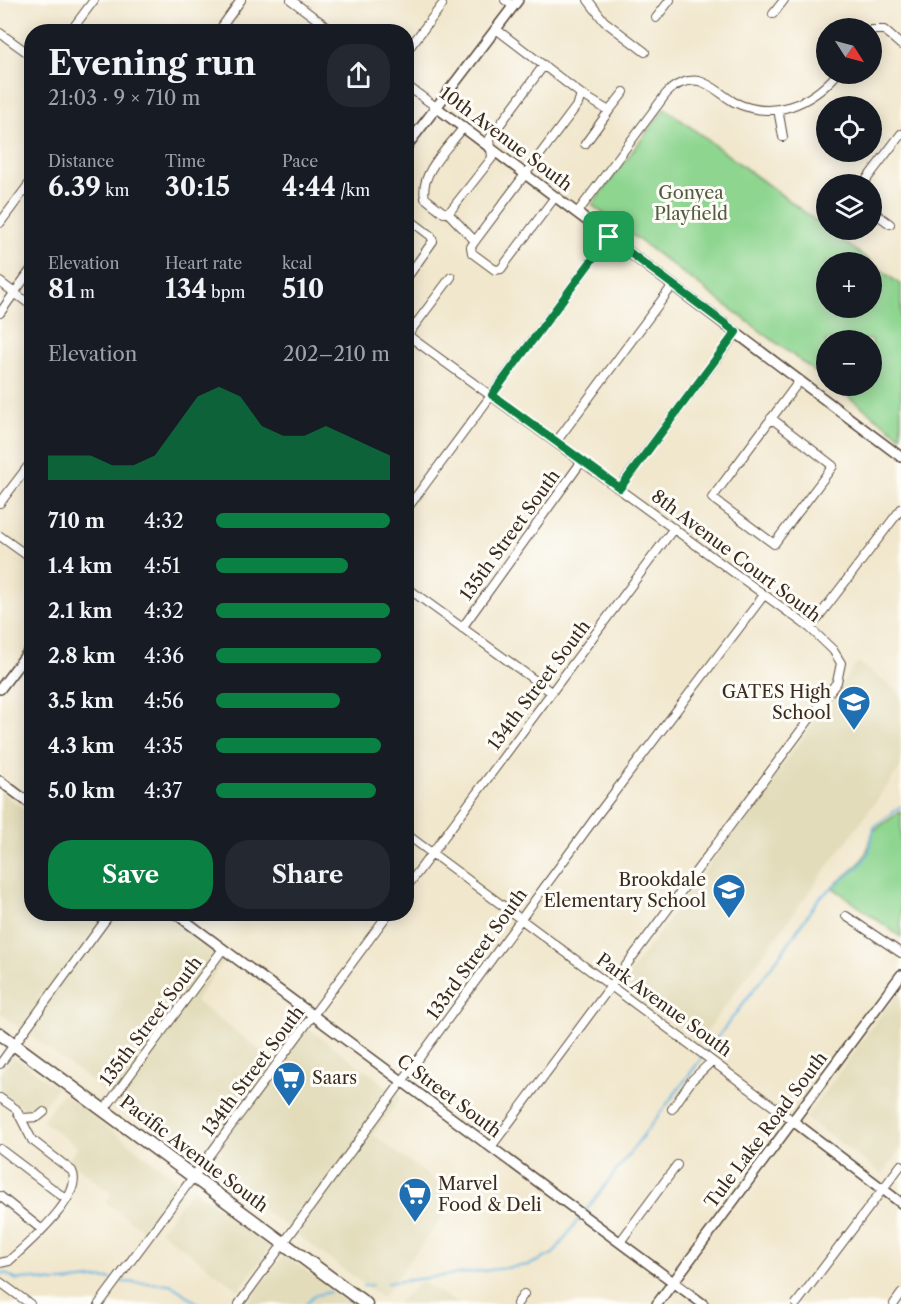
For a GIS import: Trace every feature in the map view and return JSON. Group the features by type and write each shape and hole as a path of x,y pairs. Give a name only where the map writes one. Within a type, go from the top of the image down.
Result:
{"main road":[{"name":"Pacific Avenue South","path":"0,1034 366,1304"}],"street":[{"path":"76,24 94,0"},
{"path":"224,24 241,0"},
{"path":"291,0 322,24"},
{"path":"414,136 515,3 504,0"},
{"path":"588,0 604,21 645,52"},
{"path":"656,18 670,0"},
{"path":"773,14 784,0"},
{"path":"414,42 442,5"},
{"path":"496,29 581,94 609,111"},
{"path":"882,31 888,33 901,45"},
{"path":"0,33 24,50"},
{"path":"448,213 492,158 490,138 544,65"},
{"path":"578,213 666,94 684,82 695,81 706,84 748,107 781,109 811,98 826,84"},
{"name":"10th Avenue South","path":"414,91 901,457"},
{"path":"585,144 624,92"},
{"path":"555,197 501,269 495,270 471,251 473,244 578,104 581,94"},
{"path":"781,109 783,137"},
{"path":"464,128 428,174 424,185 426,200 444,213 448,213 473,244"},
{"path":"871,174 901,134"},
{"path":"0,223 24,191"},
{"path":"882,218 890,224"},
{"path":"414,223 431,236 433,241 414,268"},
{"path":"414,499 609,237"},
{"path":"414,326 451,277"},
{"path":"0,313 24,280"},
{"path":"0,282 24,300"},
{"path":"556,442 673,285"},
{"path":"620,488 736,332"},
{"name":"8th Avenue Court South","path":"414,340 810,628 839,659 840,672 837,682 611,986"},
{"path":"771,418 833,466 774,544 712,498 771,418 800,380"},
{"name":"135th Street South","path":"462,628 582,461"},
{"path":"0,503 24,471"},
{"path":"810,628 901,509"},
{"name":"134th Street South","path":"414,878 674,528"},
{"path":"0,536 24,553"},
{"path":"414,593 551,692"},
{"name":"133rd Street South","path":"239,1304 638,759 764,595"},
{"path":"0,689 24,658"},
{"path":"0,781 24,799"},
{"name":"Park Avenue South","path":"414,840 901,1203"},
{"path":"846,916 901,953"},
{"path":"0,1064 105,921"},
{"name":"C Street South","path":"186,921 703,1304"},
{"name":"134th Street South","path":"99,1304 383,921"},
{"name":"135th Street South","path":"104,1110 223,949"},
{"name":"Tule Lake Road South","path":"657,1304 901,975"},
{"path":"491,1147 611,986"},
{"path":"672,1108 692,1080 712,1061"},
{"path":"0,1098 22,1118 32,1140 74,1174 74,1185 54,1218 3,1263"},
{"path":"22,1118 38,1117 44,1112"},
{"path":"0,1149 66,1199"},
{"path":"620,1242 677,1165"},
{"path":"796,1304 901,1165"},
{"path":"0,1196 41,1229"},
{"path":"0,1282 30,1304"},
{"path":"517,1304 524,1294"},
{"path":"894,1304 901,1294"}],"shaded area":[{"path":"858,662 901,694 901,767 701,1039 623,982"},
{"path":"0,791 24,810 24,921 173,921 225,959 195,1001 272,1059 300,1022 401,1097 373,1135 457,1197 382,1298 0,1013"},
{"path":"901,987 899,1074 901,1148 882,1174 806,1118"},
{"path":"13,1056 57,1088 39,1112 31,1114 0,1091 0,1073"},
{"path":"62,1093 180,1182 144,1231 106,1202 112,1194 68,1160 77,1147 42,1121"},
{"path":"193,1188 271,1247 239,1290 160,1231"},
{"path":"284,1254 326,1286 350,1304 246,1304"},
{"path":"421,1282 460,1304 396,1304"}],"green space":[{"name":"Gonyea Playfield","path":"665,108 816,221 816,240 842,240 858,252 816,252 816,318 882,318 882,271 901,285 901,436 847,396 882,396 882,330 816,330 816,373 592,205"},
{"path":"901,811 901,937 832,887 864,858 873,831"}],"waterway":[{"path":"585,1212 786,947 819,898 859,867 869,853 874,827 901,806"},
{"path":"387,1283 529,1265 553,1254 581,1216"},
{"path":"0,1274 5,1273 17,1280 32,1278 54,1282 111,1279"},
{"path":"122,1282 170,1284 199,1304"},
{"path":"363,1286 372,1285"},
{"path":"306,1304 313,1296 330,1292"}],"place":[{"name":"GATES High School","path":"854,731"},
{"name":"Brookdale Elementary School","path":"729,919"},
{"name":"Saars","path":"289,1107"},
{"name":"Marvel Food & Deli","path":"415,1223"}],"route":[{"path":"609,237 736,332 620,488 492,395 609,237"}]}
